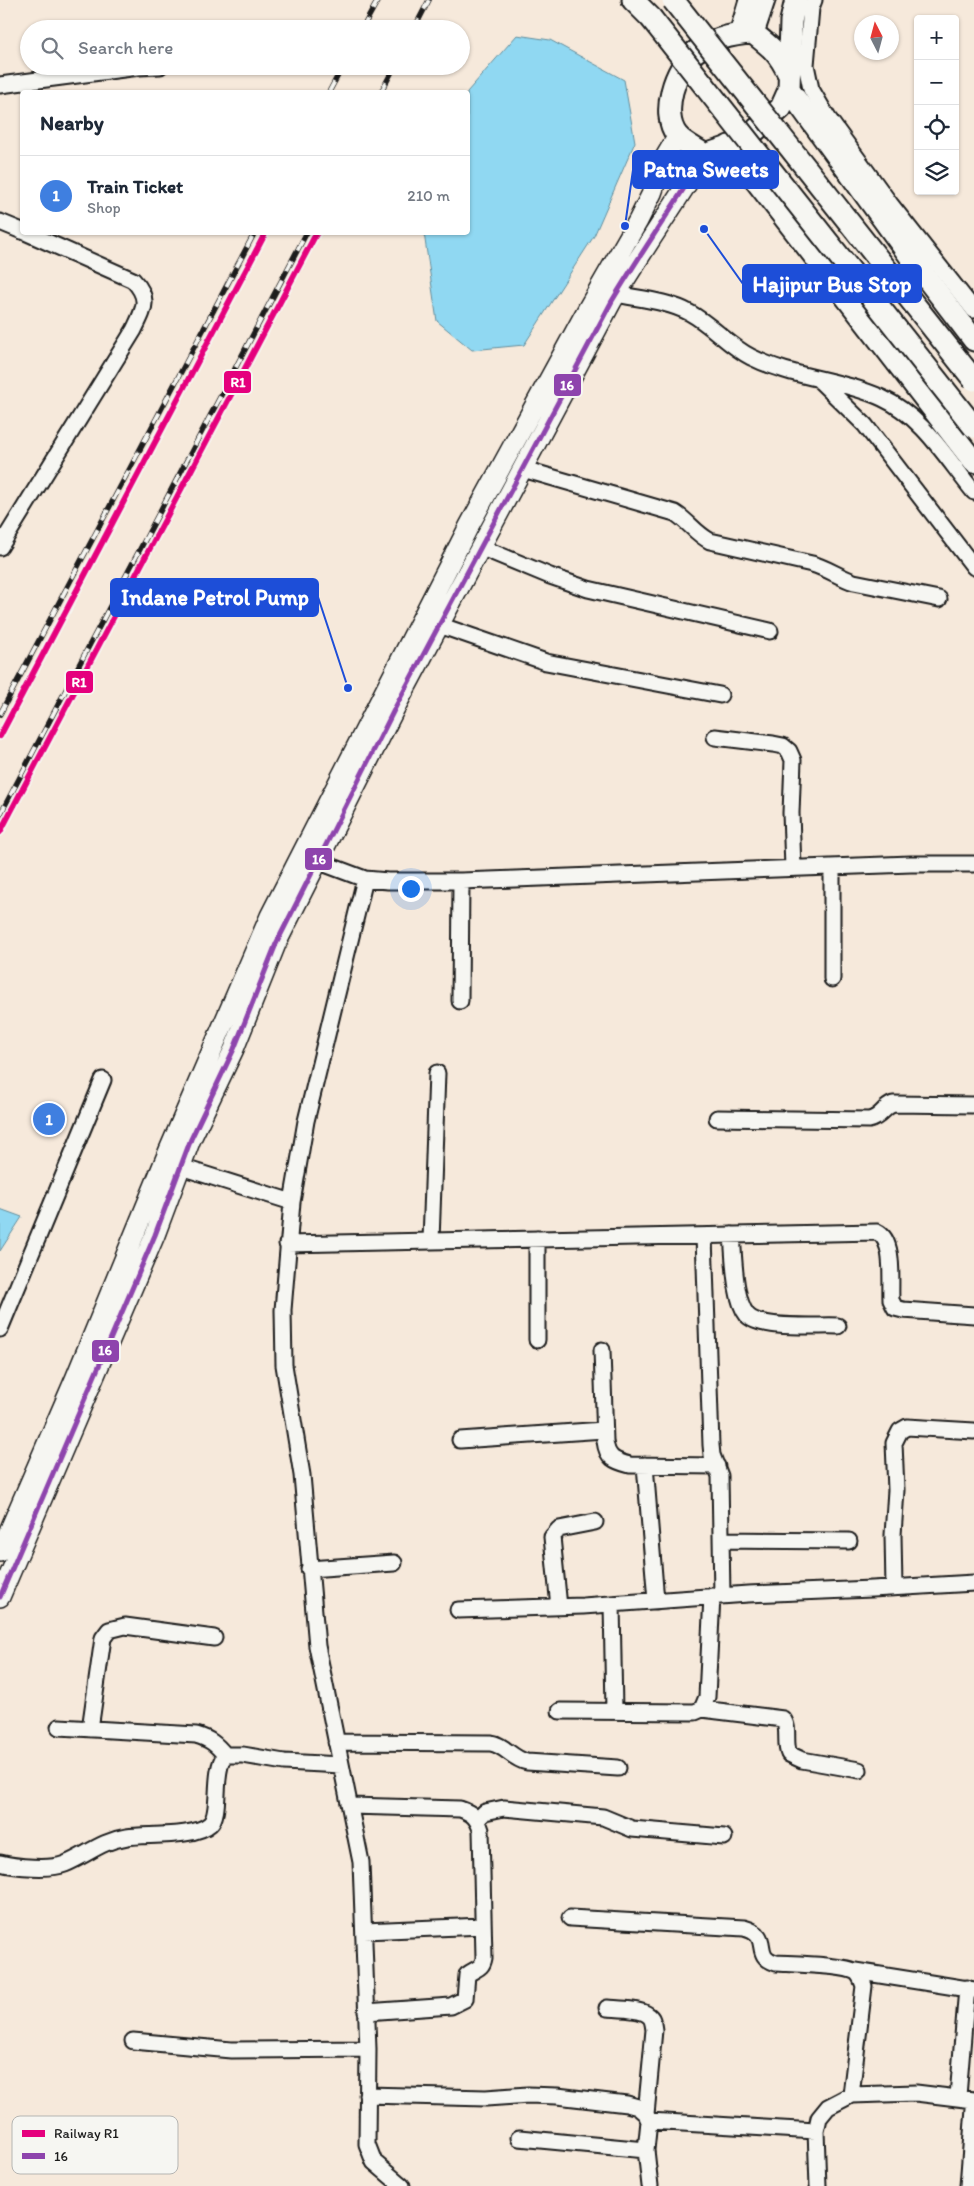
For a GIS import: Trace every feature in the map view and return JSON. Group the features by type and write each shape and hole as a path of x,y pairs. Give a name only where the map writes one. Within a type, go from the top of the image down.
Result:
{"highway":[{"path":"633,0 651,18 974,427"},
{"path":"673,0 974,380"},
{"path":"745,34 764,0"},
{"path":"806,2 791,21 789,81 781,108 741,143 705,155 677,136 671,125 670,103 674,86 682,66 694,52 720,38 745,34 780,56 789,81 915,264 974,340"},
{"path":"730,146 974,462"}],"main road":[{"path":"0,1597 151,1244 191,1140 234,1049 276,944 317,861 367,742 510,450 638,221 658,180 664,158 677,136"},
{"path":"0,1552 266,925 367,742 439,625 616,294 644,246 671,210 705,155"}],"street":[{"path":"745,34 747,0"},
{"path":"806,2 806,65 810,89 828,118 891,205 974,310"},
{"path":"0,85 84,75"},
{"path":"0,222 20,230"},
{"path":"0,548 134,330 145,305 141,288 133,280 31,235"},
{"path":"616,294 670,305 689,312 750,356 779,370 883,398 903,411 928,436 974,492"},
{"path":"819,380 865,425 974,567"},
{"path":"523,469 675,513 687,520 700,536 710,541 812,564 854,582 939,599"},
{"path":"480,547 550,576 588,589 770,631"},
{"path":"439,625 546,662 720,695"},
{"path":"715,737 784,746 789,751 793,760 791,813 793,868"},
{"path":"317,861 365,879 388,881 462,881 793,868 974,864"},
{"path":"832,867 832,979"},
{"path":"365,879 306,1121 292,1202 283,1310 284,1365 302,1475 317,1646 361,1862 368,2049 367,2144 374,2162 402,2186"},
{"path":"460,1002 462,881"},
{"path":"431,1241 437,1073"},
{"path":"0,1329 103,1080"},
{"path":"717,1118 868,1120 879,1117 887,1106 893,1104 974,1105"},
{"path":"181,1167 292,1202"},
{"path":"287,1244 877,1232 883,1235 888,1243 891,1300 895,1308 974,1315"},
{"path":"732,1235 739,1296 743,1310 748,1317 764,1324 838,1326"},
{"path":"702,1709 707,1697 721,1540 720,1476 712,1455 711,1446 704,1236"},
{"path":"537,1340 538,1239"},
{"path":"602,1350 604,1430 606,1452 610,1458 630,1465 717,1466"},
{"path":"894,1588 893,1535 896,1490 894,1454 896,1436 907,1427 974,1431"},
{"path":"460,1440 604,1430"},
{"path":"645,1465 656,1601"},
{"path":"559,1608 552,1536 559,1529 595,1522"},
{"path":"721,1540 849,1541"},
{"path":"309,1569 394,1563"},
{"path":"458,1610 559,1608 717,1596 974,1583"},
{"path":"612,1604 614,1711"},
{"path":"90,1729 103,1638 109,1630 126,1626 214,1638"},
{"path":"560,1710 695,1712 702,1709 782,1719 786,1724 786,1748 789,1754 802,1760 859,1770"},
{"path":"59,1727 196,1735 208,1738 225,1755"},
{"path":"336,1742 491,1743 498,1744 518,1760 527,1762 618,1768"},
{"path":"225,1755 243,1755 284,1762 341,1766"},
{"path":"0,1863 55,1867 111,1840 164,1835 203,1828 211,1824 214,1814 220,1761 225,1755"},
{"path":"350,1806 460,1809 470,1812 478,1819 481,1830 483,1965 466,1975 464,1999 451,2006 366,2012"},
{"path":"478,1819 485,1812 504,1808 603,1817 632,1829 724,1838"},
{"path":"570,1918 744,1928 754,1931 760,1936 763,1955 766,1960 776,1963 844,1968 855,1972 971,1989 958,2096"},
{"path":"364,1931 483,1926"},
{"path":"851,2094 864,1986 861,1978 855,1972"},
{"path":"607,2008 642,2012 649,2015 653,2021 646,2150 650,2186"},
{"path":"133,2041 231,2050 368,2049"},
{"path":"818,2186 816,2131 820,2118 828,2107 851,2094 908,2093 958,2096 974,2100"},
{"path":"367,2095 486,2098 528,2095 557,2096 627,2104 638,2107 648,2118 816,2131"},
{"path":"968,2186 974,2108"},
{"path":"519,2138 646,2150"}],"water":[{"path":"517,35 550,40 624,80 635,142 594,236 524,345 472,350 437,321 424,235 470,235 469,90"},
{"path":"0,1209 22,1217 0,1251"}],"railway":[{"path":"367,20 378,0"},
{"path":"419,20 429,0"},
{"path":"330,90 338,75"},
{"path":"382,90 390,75"},
{"path":"0,714 253,235"},
{"path":"0,815 305,235"}],"rail line":[{"name":"R1","path":"0,736 264,235"},
{"name":"R1","path":"0,832 315,235"}],"transit line":[{"name":"16","path":"0,1597 155,1235 191,1139 234,1049 276,944 396,706 612,301 705,155"}],"place":[{"name":"Patna Sweets","path":"625,226"},
{"name":"Hajipur Bus Stop","path":"704,229"},
{"name":"Indane Petrol Pump","path":"348,688"},
{"name":"Train Ticket","path":"49,1119"}]}
